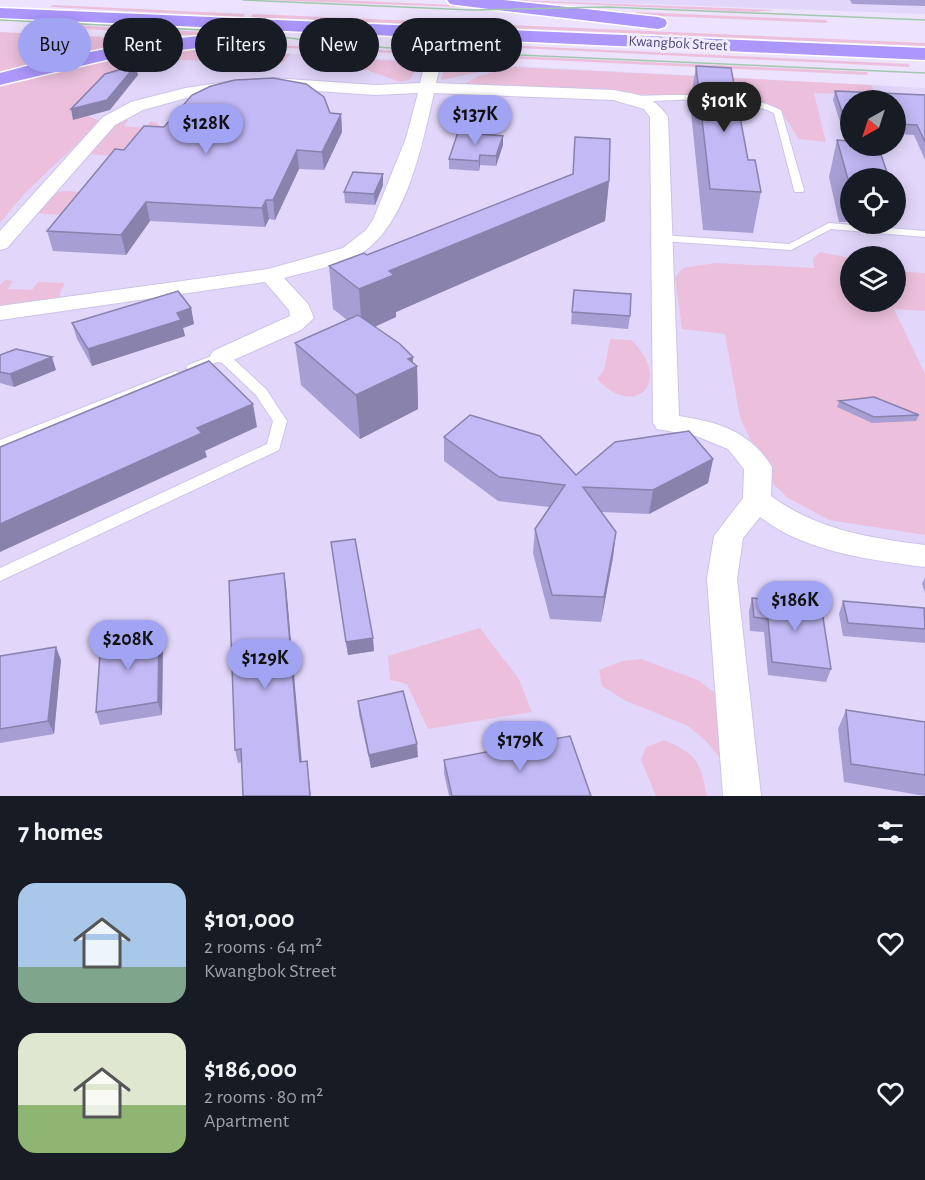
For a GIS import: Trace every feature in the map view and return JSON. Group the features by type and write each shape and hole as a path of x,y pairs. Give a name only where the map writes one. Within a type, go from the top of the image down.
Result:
{"highway":[{"name":"Kwangbok Street","path":"92,0 674,24"},
{"name":"Kwangbok Street","path":"0,13 66,16 441,15 925,54"},
{"path":"0,79 48,66 195,42 441,15"}],"street":[{"path":"0,313 270,275 350,252 373,234 383,221 403,172 428,88 441,15"},
{"path":"0,244 109,121 137,106 185,93 263,82 375,90 428,88 613,94 651,105 659,117 666,423 701,428 737,443 758,467 757,500 729,536 722,579 742,796"},
{"path":"222,356 293,325 302,318 300,309 270,275"},
{"path":"757,500 775,516 824,537 898,553 925,556"}],"lane":[{"path":"635,99 748,102 771,108 778,112 799,190"},
{"path":"662,238 791,248 830,226 925,234"},
{"path":"0,445 222,356 261,392 280,421 274,447 0,575"}],"shaded area":[{"path":"264,0 339,0 453,5 456,3 489,8"},
{"path":"491,0 518,0 775,10 753,12"},
{"path":"540,0 925,0 925,14 617,3"},
{"path":"53,5 245,14 243,17 50,7"},
{"path":"636,12 826,20 828,23 636,15"},
{"path":"253,14 346,18 299,19 251,17"},
{"path":"379,19 391,20 391,23 379,23"},
{"path":"91,26 103,27 103,30 91,29"},
{"path":"522,26 925,43 925,46 522,29"},
{"path":"183,31 195,32 195,36 183,35"},
{"path":"0,32 18,33 18,72 23,72 0,77"},
{"path":"91,36 103,37 103,54 91,57"},
{"path":"287,46 299,46 299,49 287,48"},
{"path":"522,46 908,64 910,67 522,48"},
{"path":"183,48 186,48 195,48 195,72 287,72 287,53 299,54 299,72 379,72 379,58 391,59 391,72 522,72 522,66 925,88 925,796 0,796 0,83 48,72 91,72 91,62 103,59 103,72 183,72"},
{"path":"195,50 195,61 183,60 183,51"},
{"path":"379,50 391,51 391,53 379,52"},
{"path":"522,56 867,72 868,75 522,59"},
{"path":"379,60 391,61 391,72 414,72 411,79 400,82 372,72 379,72"},
{"path":"103,62 103,72 116,72 111,73 75,111 101,121 24,194 0,223 0,86 58,72 91,72 91,64"},
{"path":"522,67 871,85 874,90 840,90 840,94 814,93 826,142 799,139 781,113 770,105 753,100 461,85 494,72 522,72"},
{"path":"444,72 479,72 441,80"},
{"path":"128,120 124,126 145,128 151,121 159,124 160,127 144,144 131,153 115,156 91,154 88,151 110,125"},
{"path":"63,191 97,193 78,216 33,213 51,195"},
{"path":"820,252 840,256 840,312 895,312 925,374 925,535 829,520 788,498 770,481 740,418 725,334 682,329 675,277 683,268 716,263 814,268 813,258"},
{"path":"906,272 925,273 925,311 906,310"},
{"path":"5,280 13,281 8,289 32,290 38,282 65,283 60,299 0,307 0,285"},
{"path":"610,339 631,340 644,355 649,370 649,382 644,391 636,396 624,396 611,391 597,379 604,370"},
{"path":"480,628 519,679 532,712 428,729 407,684 390,680 388,656"},
{"path":"641,659 698,680 718,695 729,769 706,741 688,726 624,700 602,686 599,670 622,661"},
{"path":"664,740 683,750 695,760 702,775 707,796 656,796 641,760 646,747"}],"building":[{"path":"696,66 731,68 748,160 755,160 761,192 710,189"},
{"path":"130,72 107,100 71,109 105,74"},
{"path":"273,78 306,84 324,97 330,113 341,114 322,152 297,150 273,200 266,200 262,208 146,202 121,235 47,231 115,149 124,150 144,126 164,127 192,95 211,86 235,80"},
{"path":"835,91 840,91 840,106"},
{"path":"906,94 925,95 925,142 917,125 906,124"},
{"path":"458,132 503,136 496,156 480,155 479,161 449,159"},
{"path":"575,137 610,139 609,181 389,271 394,275 359,289 329,266 364,253 367,255 573,174"},
{"path":"841,156 881,156 886,168 845,168"},
{"path":"353,172 383,174 374,194 344,192"},
{"path":"574,290 631,294 630,316 572,312"},
{"path":"178,291 191,308 177,313 181,320 88,349 72,323"},
{"path":"358,315 400,344 413,357 408,359 417,366 356,395 295,343"},
{"path":"16,349 52,357 10,374 0,372 0,355"},
{"path":"209,361 253,404 197,428 202,433 0,524 0,447"},
{"path":"874,397 919,415 874,417 839,401"},
{"path":"470,415 540,436 576,475 615,442 689,431 713,459 653,490 583,487 616,532 604,597 552,595 535,529 565,485 499,477 444,437"},
{"path":"355,539 373,638 346,642 331,542"},
{"path":"284,573 300,762 307,761 310,796 243,796 241,749 235,750 229,581"},
{"path":"752,598 821,605 831,669 772,662 768,619 754,617"},
{"path":"843,601 924,608 925,629 848,623"},
{"path":"159,630 158,702 96,712 101,639"},
{"path":"56,647 48,721 0,729 0,656"},
{"path":"403,691 417,744 369,755 358,701"},
{"path":"846,710 925,722 925,775 851,764"},
{"path":"570,736 591,796 452,796 444,760"}],"tram line":[{"path":"243,0 471,10 607,7 925,20"},
{"path":"0,20 243,32 336,44 432,51 925,73"}]}
